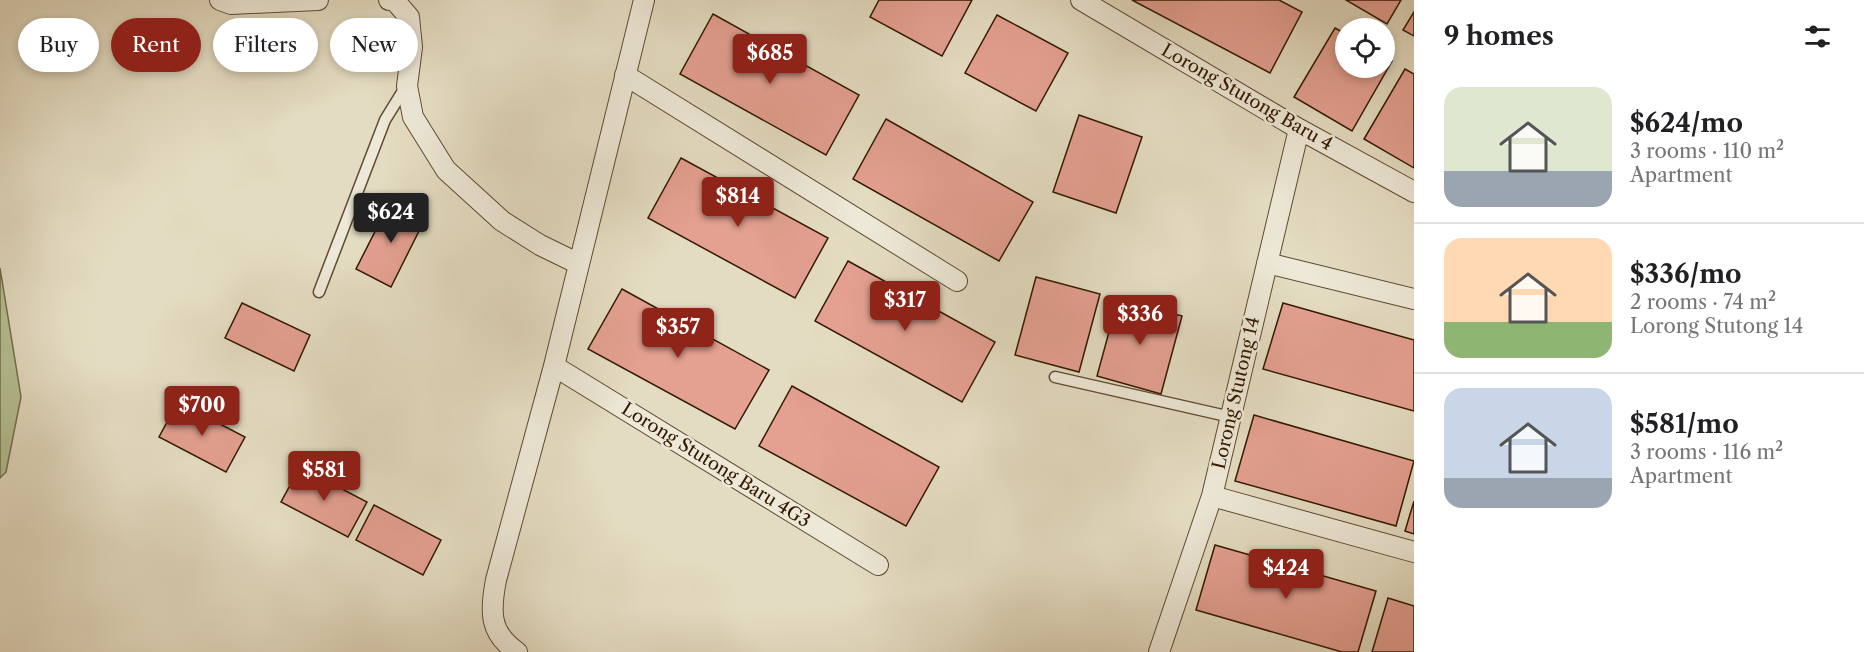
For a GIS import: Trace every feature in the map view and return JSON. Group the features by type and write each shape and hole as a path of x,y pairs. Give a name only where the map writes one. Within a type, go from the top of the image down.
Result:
{"street":[{"path":"220,0 231,4 318,0"},
{"path":"389,0 395,1 409,17 412,47 407,86 413,117 446,170 502,221 540,245 579,264"},
{"path":"517,652 507,645 496,631 492,615 493,596 554,366 644,0"},
{"name":"Lorong Stutong Baru 4","path":"1081,0 1106,7 1299,129 1414,192"},
{"path":"625,75 957,281"},
{"name":"Lorong Stutong 14","path":"1159,652 1212,496 1299,129"},
{"path":"1267,263 1414,299"},
{"name":"Lorong Stutong Baru 4G3","path":"554,366 878,565"},
{"path":"1212,496 1414,552"}],"lane":[{"path":"319,292 385,120 407,86"},
{"path":"1054,377 1230,417"}],"green space":[{"path":"0,268 21,397 6,472 0,478"}],"building":[{"path":"879,0 972,0 942,56 870,17"},
{"path":"1132,0 1279,0 1302,12 1270,73"},
{"path":"1346,0 1401,0 1390,18 1377,18"},
{"path":"1414,12 1414,36 1403,30"},
{"path":"713,14 859,95 826,155 680,74"},
{"path":"997,15 1068,53 1036,111 965,73"},
{"path":"1335,28 1335,78 1382,78 1352,131 1294,97"},
{"path":"1405,69 1414,74 1414,168 1364,139"},
{"path":"1079,115 1142,137 1116,213 1053,192"},
{"path":"886,119 1033,202 999,261 853,179"},
{"path":"681,158 828,238 795,298 648,218"},
{"path":"390,202 425,219 391,287 356,269"},
{"path":"848,261 995,342 962,402 815,321"},
{"path":"1036,277 1100,294 1079,372 1015,355"},
{"path":"622,289 769,370 735,429 588,349"},
{"path":"1118,299 1182,316 1161,394 1097,376"},
{"path":"242,303 310,335 294,371 225,338"},
{"path":"1283,303 1414,340 1414,411 1263,369"},
{"path":"792,386 939,467 906,526 759,446"},
{"path":"178,402 245,437 226,472 159,437"},
{"path":"1254,415 1414,461 1396,526 1235,481"},
{"path":"300,467 367,502 348,537 281,502"},
{"path":"1414,501 1414,534 1405,531"},
{"path":"374,505 441,540 423,575 356,540"},
{"path":"1215,545 1376,591 1358,652 1342,652 1196,610"},
{"path":"1388,598 1414,606 1414,652 1372,652"}]}
